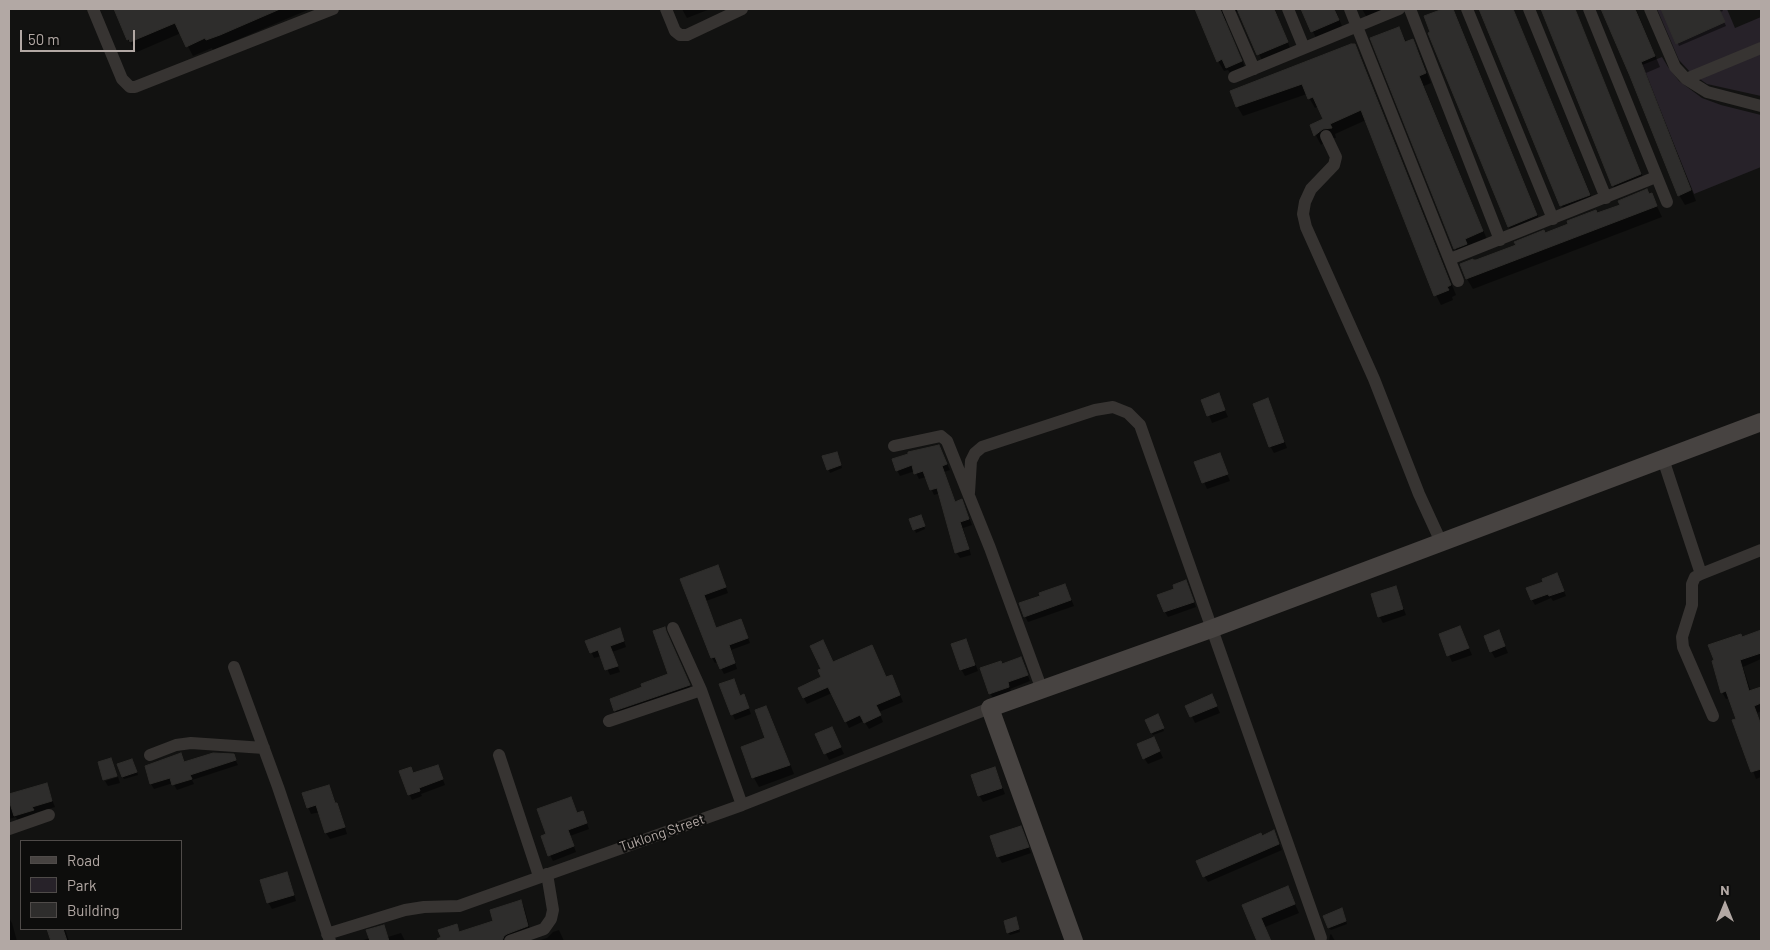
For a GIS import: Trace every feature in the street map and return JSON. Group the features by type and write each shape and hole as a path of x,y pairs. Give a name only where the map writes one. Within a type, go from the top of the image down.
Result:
{"street":[{"path":"93,9 122,79 130,87 135,87 333,9"},
{"path":"666,9 676,31 680,35 687,35 742,9"},
{"path":"1228,9 1254,69"},
{"path":"1288,9 1304,48"},
{"path":"1350,9 1458,281"},
{"path":"1234,77 1399,9"},
{"path":"1410,9 1500,240"},
{"path":"1466,9 1553,219"},
{"path":"1529,9 1606,198"},
{"path":"1588,9 1667,202"},
{"path":"1650,9 1675,67 1686,79 1707,92 1761,106"},
{"path":"1686,79 1761,48"},
{"path":"1326,136 1336,157 1334,166 1311,189 1305,202 1303,214 1306,227 1374,379 1418,494 1441,542"},
{"path":"1450,259 1656,177"},
{"path":"969,493 971,461 982,447 1095,410 1113,407 1128,413 1140,425 1321,938"},
{"path":"1074,941 990,708 1211,630 1761,422"},
{"path":"894,446 941,436 947,441 969,493 1042,690"},
{"path":"1663,459 1701,574"},
{"path":"1713,716 1683,647 1682,637 1692,605 1692,584 1695,578 1701,574 1761,550"},
{"path":"673,628 701,690 742,805"},
{"path":"234,667 264,748 329,938"},
{"path":"609,722 701,690"},
{"name":"Tuklong Street","path":"329,938 405,910 424,907 459,906 742,805 990,708"},
{"path":"150,755 176,745 191,743 264,748"},
{"path":"499,755 543,875 553,910 551,919 544,929 510,941"},
{"path":"9,829 49,815"}],"green space":[{"path":"1657,9 1727,9 1735,28 1761,17 1761,96 1707,84 1691,73 1679,60"},
{"path":"1662,57 1679,81 1702,98 1761,115 1761,167 1694,194 1642,65"}],"building":[{"path":"114,9 280,9 220,35 206,40 205,38 186,47 175,23 130,42 129,39 127,40"},
{"path":"1195,9 1220,9 1242,61 1226,68 1222,59 1217,62"},
{"path":"1237,9 1274,9 1288,42 1257,55"},
{"path":"1301,9 1334,9 1339,20 1311,32"},
{"path":"1443,9 1453,9 1537,215 1508,227 1428,33 1430,32 1424,16"},
{"path":"1479,9 1513,9 1590,195 1560,206"},
{"path":"1541,9 1575,9 1641,174 1612,186"},
{"path":"1601,9 1635,9 1655,56 1641,62 1691,190 1678,196 1630,76"},
{"path":"1661,9 1719,9 1725,22 1676,44"},
{"path":"1399,27 1405,42 1413,39 1426,73 1419,76 1483,231 1465,239 1467,244 1454,249 1370,38"},
{"path":"1355,44 1451,285 1447,287 1449,290 1434,296 1361,110 1330,124 1332,128 1323,129 1314,136 1310,125 1323,119 1313,97 1308,99 1302,84 1236,107 1230,91"},
{"path":"1647,189 1649,194 1652,193 1657,206 1466,279 1460,264 1516,245 1514,242 1544,230 1545,233 1568,224 1567,221 1596,210 1597,213 1620,205 1618,201"},
{"path":"1219,393 1225,410 1207,416 1201,400"},
{"path":"1268,398 1284,442 1269,447 1253,404"},
{"path":"939,445 947,464 942,466 955,502 962,499 969,519 960,522 969,549 955,553 937,488 930,490 923,471 914,474 912,465 896,471 892,459 908,454 908,452"},
{"path":"837,452 841,465 827,470 822,456"},
{"path":"1220,453 1228,474 1202,483 1194,462"},
{"path":"921,515 925,526 913,530 909,519"},
{"path":"718,565 726,587 704,595 716,628 741,619 748,638 729,645 735,663 720,669 715,657 711,658 680,579"},
{"path":"1557,573 1564,591 1531,600 1526,588 1543,582 1542,579"},
{"path":"1186,580 1194,602 1164,612 1157,595 1174,589 1173,585"},
{"path":"1065,584 1071,600 1024,617 1019,603 1040,596 1039,593"},
{"path":"1396,586 1403,609 1378,617 1371,594"},
{"path":"1460,626 1469,648 1447,656 1439,634"},
{"path":"665,627 690,685 614,711 610,699 642,687 641,684 668,674 653,631"},
{"path":"620,628 624,641 610,646 618,666 605,670 598,650 590,653 585,641"},
{"path":"1499,630 1505,646 1490,652 1484,636"},
{"path":"1761,630 1761,653 1740,660 1749,691 1761,687 1761,703 1754,706 1761,725 1761,769 1751,772 1732,720 1736,719 1726,691 1721,693 1712,661 1714,660 1708,645 1741,634 1742,637"},
{"path":"966,639 975,665 960,670 951,644"},
{"path":"823,640 833,662 872,645 886,677 892,675 900,695 876,705 881,715 864,723 860,715 845,722 828,687 803,698 798,688 821,677 818,670 821,669 810,646"},
{"path":"1021,657 1028,675 1008,682 1009,687 989,694 980,668 1001,661 1002,664"},
{"path":"734,679 740,696 744,694 749,708 731,715 719,684"},
{"path":"1212,694 1217,706 1190,717 1185,706"},
{"path":"766,706 790,765 752,778 741,747 765,738 755,710"},
{"path":"1158,714 1164,728 1151,733 1145,720"},
{"path":"832,727 841,747 824,754 815,734"},
{"path":"1154,737 1160,751 1143,759 1137,744"},
{"path":"181,753 184,762 213,753 234,754 236,760 190,775 192,779 172,785 170,778 150,784 145,766"},
{"path":"111,758 117,776 103,780 98,762"},
{"path":"132,759 137,772 122,777 117,764"},
{"path":"438,765 443,779 419,788 420,791 408,795 399,771 411,767 413,773"},
{"path":"995,767 1002,788 978,796 971,775"},
{"path":"47,783 52,801 32,807 34,810 14,816 9,794"},
{"path":"329,785 345,827 325,833 316,805 307,808 302,793"},
{"path":"571,797 577,813 583,811 587,823 568,830 574,846 548,856 541,836 546,834 537,809"},
{"path":"1021,826 1029,847 997,857 990,836"},
{"path":"1274,830 1279,844 1203,877 1196,861 1261,833 1262,836"},
{"path":"287,872 294,895 267,903 260,880"},
{"path":"1288,886 1295,904 1261,918 1271,941 1257,941 1242,905"},
{"path":"521,900 528,926 507,934 502,941 438,941 437,939 441,937 438,930 457,924 459,932 493,921 490,910"},
{"path":"1342,908 1346,921 1328,928 1323,916"},
{"path":"1016,917 1019,929 1007,933 1004,921"},
{"path":"384,925 389,941 370,941 366,930"},
{"path":"47,930 63,930 67,941 51,941"}]}
